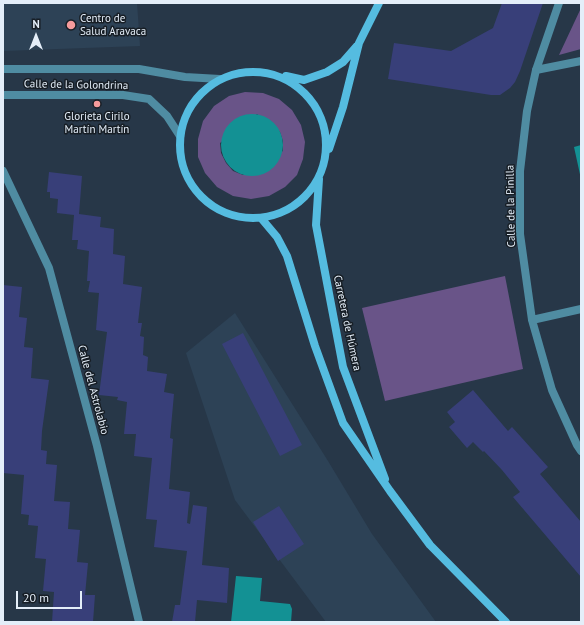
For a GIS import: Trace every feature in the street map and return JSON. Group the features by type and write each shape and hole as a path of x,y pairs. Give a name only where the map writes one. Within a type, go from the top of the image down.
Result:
{"main road":[{"path":"359,44 343,62 327,72 304,80 275,74 256,72 238,73 220,79 205,89 193,102 184,118 180,136 180,157 186,176 198,194 216,208 238,217 261,218 279,214 296,205 309,193 320,177 343,107 359,44 379,3"},
{"path":"275,74 294,84 310,98 321,116 326,137 326,159"},
{"name":"Carretera de Húmera","path":"320,177 316,225 343,366 390,491"},
{"name":"Carretera de Húmera","path":"261,218 277,237 287,256 315,346 343,423 390,491 430,545 506,622"}],"street":[{"name":"Calle de la Pinilla","path":"559,3 536,70 527,111 520,170 520,234 532,320 552,390 581,451"},
{"path":"536,70 581,61"},
{"name":"Calle de la Golondrina","path":"3,69 138,69 185,77 220,79"},
{"name":"Calle de la Golondrina","path":"3,95 123,95 149,100 167,116 180,136"},
{"name":"Calle del Astrolabio","path":"3,172 49,268 97,446 139,622"},
{"path":"532,320 581,309"}],"shaded area":[{"name":"Centro de Salud Aravaca","path":"3,3 137,3 140,46 3,51"},
{"path":"581,8 581,49 559,55"},
{"path":"245,92 263,93 279,99 292,110 301,125 305,142 303,159 297,175 285,187 269,196 251,199 233,196 217,187 205,173 198,157 198,139 203,121 214,106 229,96","holes":["257,114 280,132 283,141 283,151 243,175 233,171 226,163 221,153 220,143"]},
{"path":"246,114 258,114 274,123 281,133 283,145 281,157 274,167 258,176 246,176 235,171 226,162 221,151 221,139 226,128 235,119"},
{"path":"581,145 581,179 574,147"},
{"path":"505,276 523,369 385,401 362,308"},
{"path":"235,313 372,534 436,622 326,622 235,500 186,353"},
{"path":"236,576 262,578 260,601 290,604 292,609 291,622 231,622"}],"building":[{"path":"502,3 543,3 515,82 510,88 500,95 491,95 388,79 394,43 451,51 493,28"},
{"path":"49,172 82,176 79,214 101,217 100,227 114,229 113,254 125,256 123,284 142,287 138,323 142,323 140,336 144,337 143,355 148,357 147,371 167,374 164,392 174,394 170,438 173,439 169,489 190,492 187,523 190,524 193,505 207,507 202,565 229,568 227,603 197,600 195,622 172,622 175,605 180,605 187,551 154,547 157,520 146,519 152,458 134,456 136,434 124,434 127,402 117,400 118,397 99,395 107,332 96,330 99,293 88,292 90,281 87,281 89,251 77,249 78,240 72,240 74,215 57,213 58,199 50,198 50,192 47,192"},
{"path":"3,285 22,287 19,317 27,318 24,347 33,348 31,378 49,380 41,450 47,451 46,464 57,465 54,501 70,502 68,529 80,530 77,562 88,563 85,595 95,595 93,622 52,622 54,592 43,591 46,559 35,558 38,526 28,525 29,515 21,514 24,475 3,473"},
{"path":"243,333 302,445 280,456 222,344"},
{"path":"473,390 508,431 512,427 548,467 540,474 581,522 581,577 513,497 520,492 502,470 473,442 467,448 449,427 455,422 447,412"},
{"path":"279,506 304,544 278,561 253,522"}],"place":[{"name":"Centro de Salud Aravaca","path":"71,25"},
{"name":"Glorieta Cirilo Martín Martín","path":"97,104"}]}
